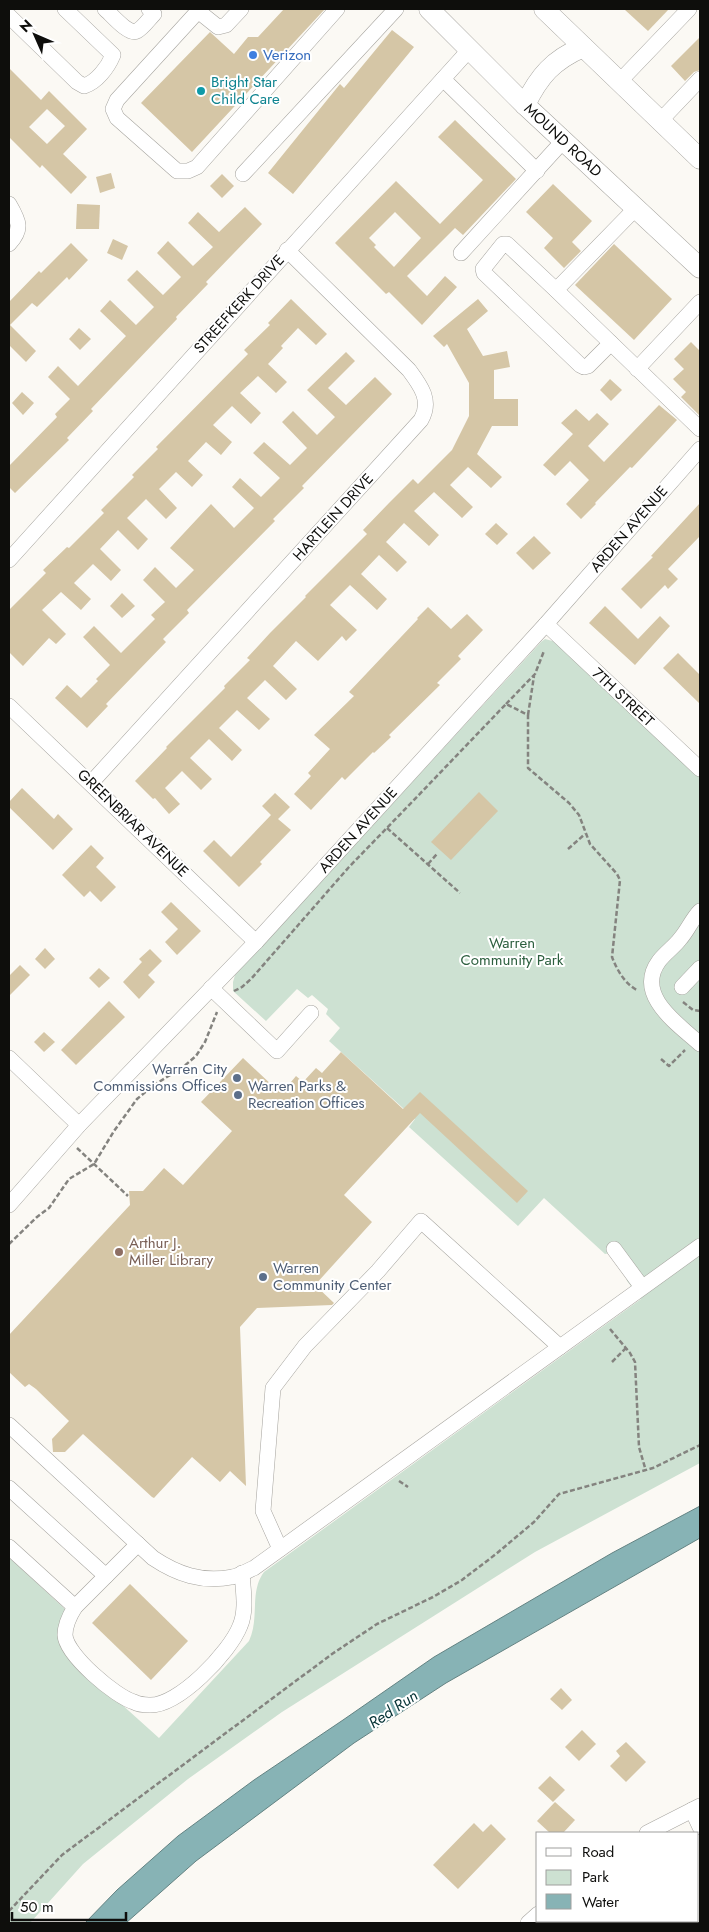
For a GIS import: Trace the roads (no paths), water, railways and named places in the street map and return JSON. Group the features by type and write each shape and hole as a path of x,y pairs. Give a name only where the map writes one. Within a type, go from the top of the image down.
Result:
{"main road":[{"name":"MOUND ROAD","path":"429,9 525,105 700,268"},
{"path":"544,9 661,120 698,152"},
{"path":"525,105 547,68 583,47"}],"street":[{"path":"9,16 77,82 84,86 92,84 110,62 113,55 65,9"},
{"path":"105,9 128,30 133,32 138,31 154,10"},
{"path":"241,9 226,25 218,27 199,10 117,100 113,109 116,118 177,170 188,171 197,166 337,9"},
{"path":"243,174 396,9"},
{"path":"620,80 689,9"},
{"name":"STREEFKERK DRIVE","path":"9,560 470,49"},
{"path":"443,79 536,171"},
{"path":"661,120 700,79"},
{"path":"461,253 564,140"},
{"path":"9,204 19,225 16,235 9,244"},
{"path":"556,290 636,208"},
{"path":"611,343 588,366 580,365 484,274 483,269 504,244 507,244 556,290 638,369 700,429"},
{"name":"HARTLEIN DRIVE","path":"92,784 421,420 426,412 425,395 409,370 287,250"},
{"path":"638,369 700,302"},
{"name":"ARDEN AVENUE","path":"9,1205 79,1125 256,942 546,624 700,449"},
{"name":"7TH STREET","path":"546,624 700,769"},
{"name":"GREENBRIAR AVENUE","path":"9,706 256,942"},
{"path":"698,1042 667,1014 656,1000 652,990 652,975 659,962 682,938 700,911"},
{"path":"680,993 700,968"},
{"path":"211,988 277,1051 311,1013"},
{"path":"9,1058 79,1125"},
{"path":"280,1549 263,1511 273,1388 305,1346 378,1271 421,1221 560,1347"},
{"path":"9,1425 153,1558 168,1568 196,1578 233,1577 254,1568 642,1286 700,1246"},
{"path":"614,1249 642,1286"},
{"path":"9,1488 106,1576"},
{"path":"138,1544 75,1607 68,1620 65,1635 67,1645 81,1663 119,1694 133,1702 150,1706 169,1701 179,1695 204,1673 228,1647 241,1626 244,1608 242,1573"},
{"path":"9,1547 75,1607"},
{"path":"649,1832 696,1808 700,1827"}],"water":[{"name":"Red Run","path":"700,1506 700,1538 446,1683 354,1743 196,1861 126,1923 85,1923 117,1890 178,1836 254,1780 434,1657 612,1553"}],"place":[{"name":"Verizon","path":"253,55"},
{"name":"Bright Star Child Care","path":"201,91"},
{"name":"Warren City Commissions Offices","path":"237,1078"},
{"name":"Warren Parks & Recreation Offices","path":"238,1095"},
{"name":"Arthur J. Miller Library","path":"119,1252"},
{"name":"Warren Community Center","path":"263,1277"}],"park label":[{"name":"Warren Community Park","path":"512,952"}]}
